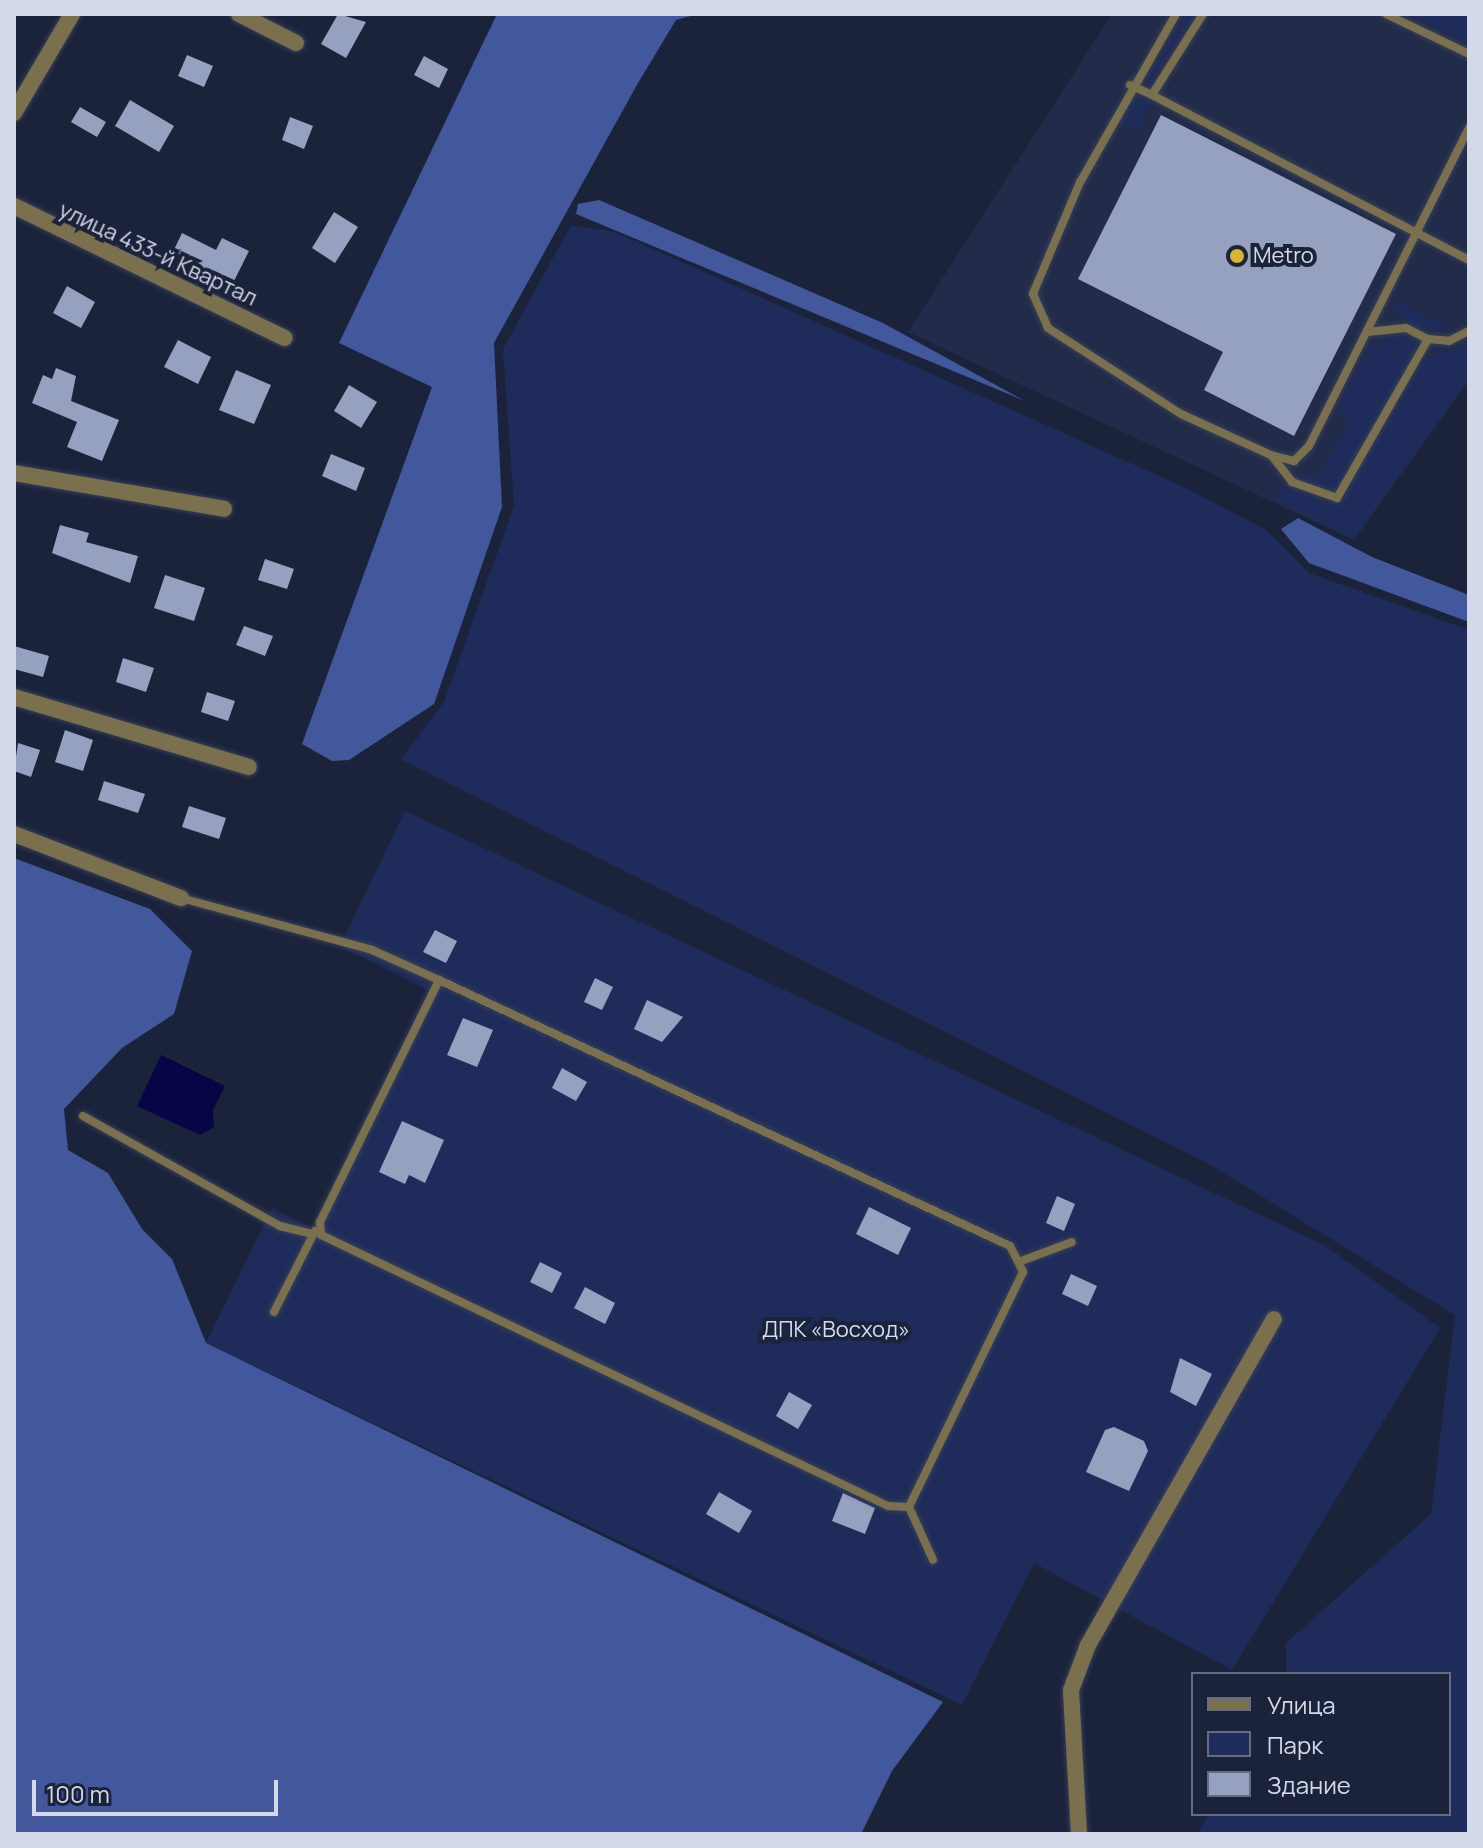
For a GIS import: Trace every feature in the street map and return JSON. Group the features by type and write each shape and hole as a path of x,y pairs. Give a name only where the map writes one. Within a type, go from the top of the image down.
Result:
{"street":[{"path":"14,113 72,14"},
{"path":"239,14 296,43"},
{"name":"улица 433-й Квартал","path":"14,206 285,338"},
{"path":"14,473 224,509"},
{"path":"14,697 249,767"},
{"path":"14,834 181,898"},
{"path":"1079,1834 1071,1690 1088,1645 1274,1319"}],"lane":[{"path":"1176,14 1130,85 1033,294 1048,328 1181,414 1271,455 1294,461 1309,446 1469,128"},
{"path":"1152,95 1203,14"},
{"path":"1386,14 1469,54"},
{"path":"1130,85 1469,260"},
{"path":"1366,332 1385,326 1428,339 1449,341 1469,331"},
{"path":"1271,455 1292,482 1319,496 1346,492 1428,339"},
{"path":"181,898 344,941 439,980 1010,1246 1021,1261 1023,1272 909,1507"},
{"path":"274,1312 439,980"},
{"path":"83,1116 280,1226 315,1231 328,1241 888,1506 909,1507"},
{"path":"1021,1261 1072,1242"},
{"path":"909,1507 933,1560"}],"shaded area":[{"path":"497,14 698,14 676,20 494,343 502,507 434,704 349,760 332,761 302,744 432,387 339,343"},
{"path":"1112,14 1469,14 1469,380 1354,540 908,332"},
{"path":"599,200 883,323 1025,401 576,214 578,204"},
{"path":"1298,518 1372,557 1469,595 1469,622 1309,563 1281,529"},
{"path":"14,858 150,909 192,951 174,1014 122,1048 64,1109 68,1150 108,1173 142,1229 172,1259 206,1343 943,1702 892,1771 861,1834 14,1834"},
{"path":"161,1055 225,1086 213,1110 214,1127 200,1135 137,1106"}],"green space":[{"path":"1186,14 1196,14 1150,84 1144,79"},
{"path":"1406,14 1469,14 1469,45 1459,39"},
{"path":"1146,98 1152,102 1137,131 1120,121 1131,102"},
{"path":"571,225 615,232 1188,489 1266,530 1309,573 1469,630 1469,1834 1197,1834 1208,1816 1451,1816 1451,1672 1286,1672 1286,1643 1431,1514 1455,1315 1209,1164 401,759 444,702 514,506 503,349"},
{"path":"1396,300 1455,331 1420,327 1394,313"},
{"path":"1399,333 1418,343 1345,486 1330,493 1301,481 1305,470 1319,477 1349,421 1335,413 1369,347"},
{"path":"1469,342 1469,380 1353,538 1276,500 1282,483 1328,505 1342,500 1422,361"},
{"name":"ДПК «Восход»","path":"405,811 1324,1245 1440,1328 1232,1670 1034,1563 962,1705 206,1343 272,1208 312,1228 430,991 340,946"}],"building":[{"path":"338,14 366,22 346,58 321,44"},
{"path":"187,55 213,66 204,87 178,76"},
{"path":"424,56 448,69 439,88 414,75"},
{"path":"130,100 174,126 159,152 115,126"},
{"path":"80,107 106,122 97,137 71,122"},
{"name":"Metro","path":"1161,115 1396,234 1294,436 1204,390 1223,352 1078,279"},
{"path":"290,117 313,126 304,149 282,140"},
{"path":"334,212 358,227 335,263 312,248"},
{"path":"182,233 216,250 222,238 249,251 233,283 171,256"},
{"path":"67,286 95,302 81,328 53,313"},
{"path":"178,340 211,357 198,384 164,367"},
{"path":"56,368 76,376 71,401 119,420 102,461 67,447 77,422 32,403 43,375 52,379"},
{"path":"236,370 271,385 254,424 219,410"},
{"path":"349,385 377,402 361,428 334,411"},
{"path":"331,454 365,468 356,491 322,476"},
{"path":"60,525 89,533 86,542 138,556 130,583 52,553"},
{"path":"265,559 294,569 287,589 258,580"},
{"path":"165,575 205,588 194,621 154,608"},
{"path":"244,626 273,636 265,656 236,645"},
{"path":"14,646 49,656 43,677 14,669"},
{"path":"123,658 154,668 146,692 116,682"},
{"path":"207,692 235,701 228,721 201,712"},
{"path":"65,730 93,740 83,771 55,762"},
{"path":"18,743 40,750 31,777 14,771"},
{"path":"104,781 145,794 138,813 98,800"},
{"path":"189,806 226,818 219,839 182,827"},
{"path":"435,930 457,941 446,963 423,952"},
{"path":"595,978 613,987 602,1010 584,1002"},
{"path":"647,1000 683,1017 662,1042 634,1029"},
{"path":"463,1018 493,1030 477,1067 447,1055"},
{"path":"562,1068 587,1082 576,1101 552,1088"},
{"path":"402,1121 444,1140 425,1183 409,1175 405,1184 379,1172"},
{"path":"1057,1196 1075,1204 1064,1231 1046,1223"},
{"path":"869,1207 911,1228 898,1255 856,1234"},
{"path":"540,1262 562,1273 552,1293 530,1282"},
{"path":"1071,1274 1097,1286 1088,1306 1062,1294"},
{"path":"585,1287 615,1303 605,1324 574,1308"},
{"path":"1180,1358 1212,1374 1196,1406 1170,1392"},
{"path":"789,1392 812,1405 798,1429 776,1416"},
{"path":"1114,1427 1144,1441 1148,1451 1129,1491 1086,1472 1105,1430"},
{"path":"719,1492 752,1511 739,1533 706,1514"},
{"path":"843,1493 875,1508 865,1534 832,1521"}],"place":[{"name":"Metro","path":"1237,256"}]}
